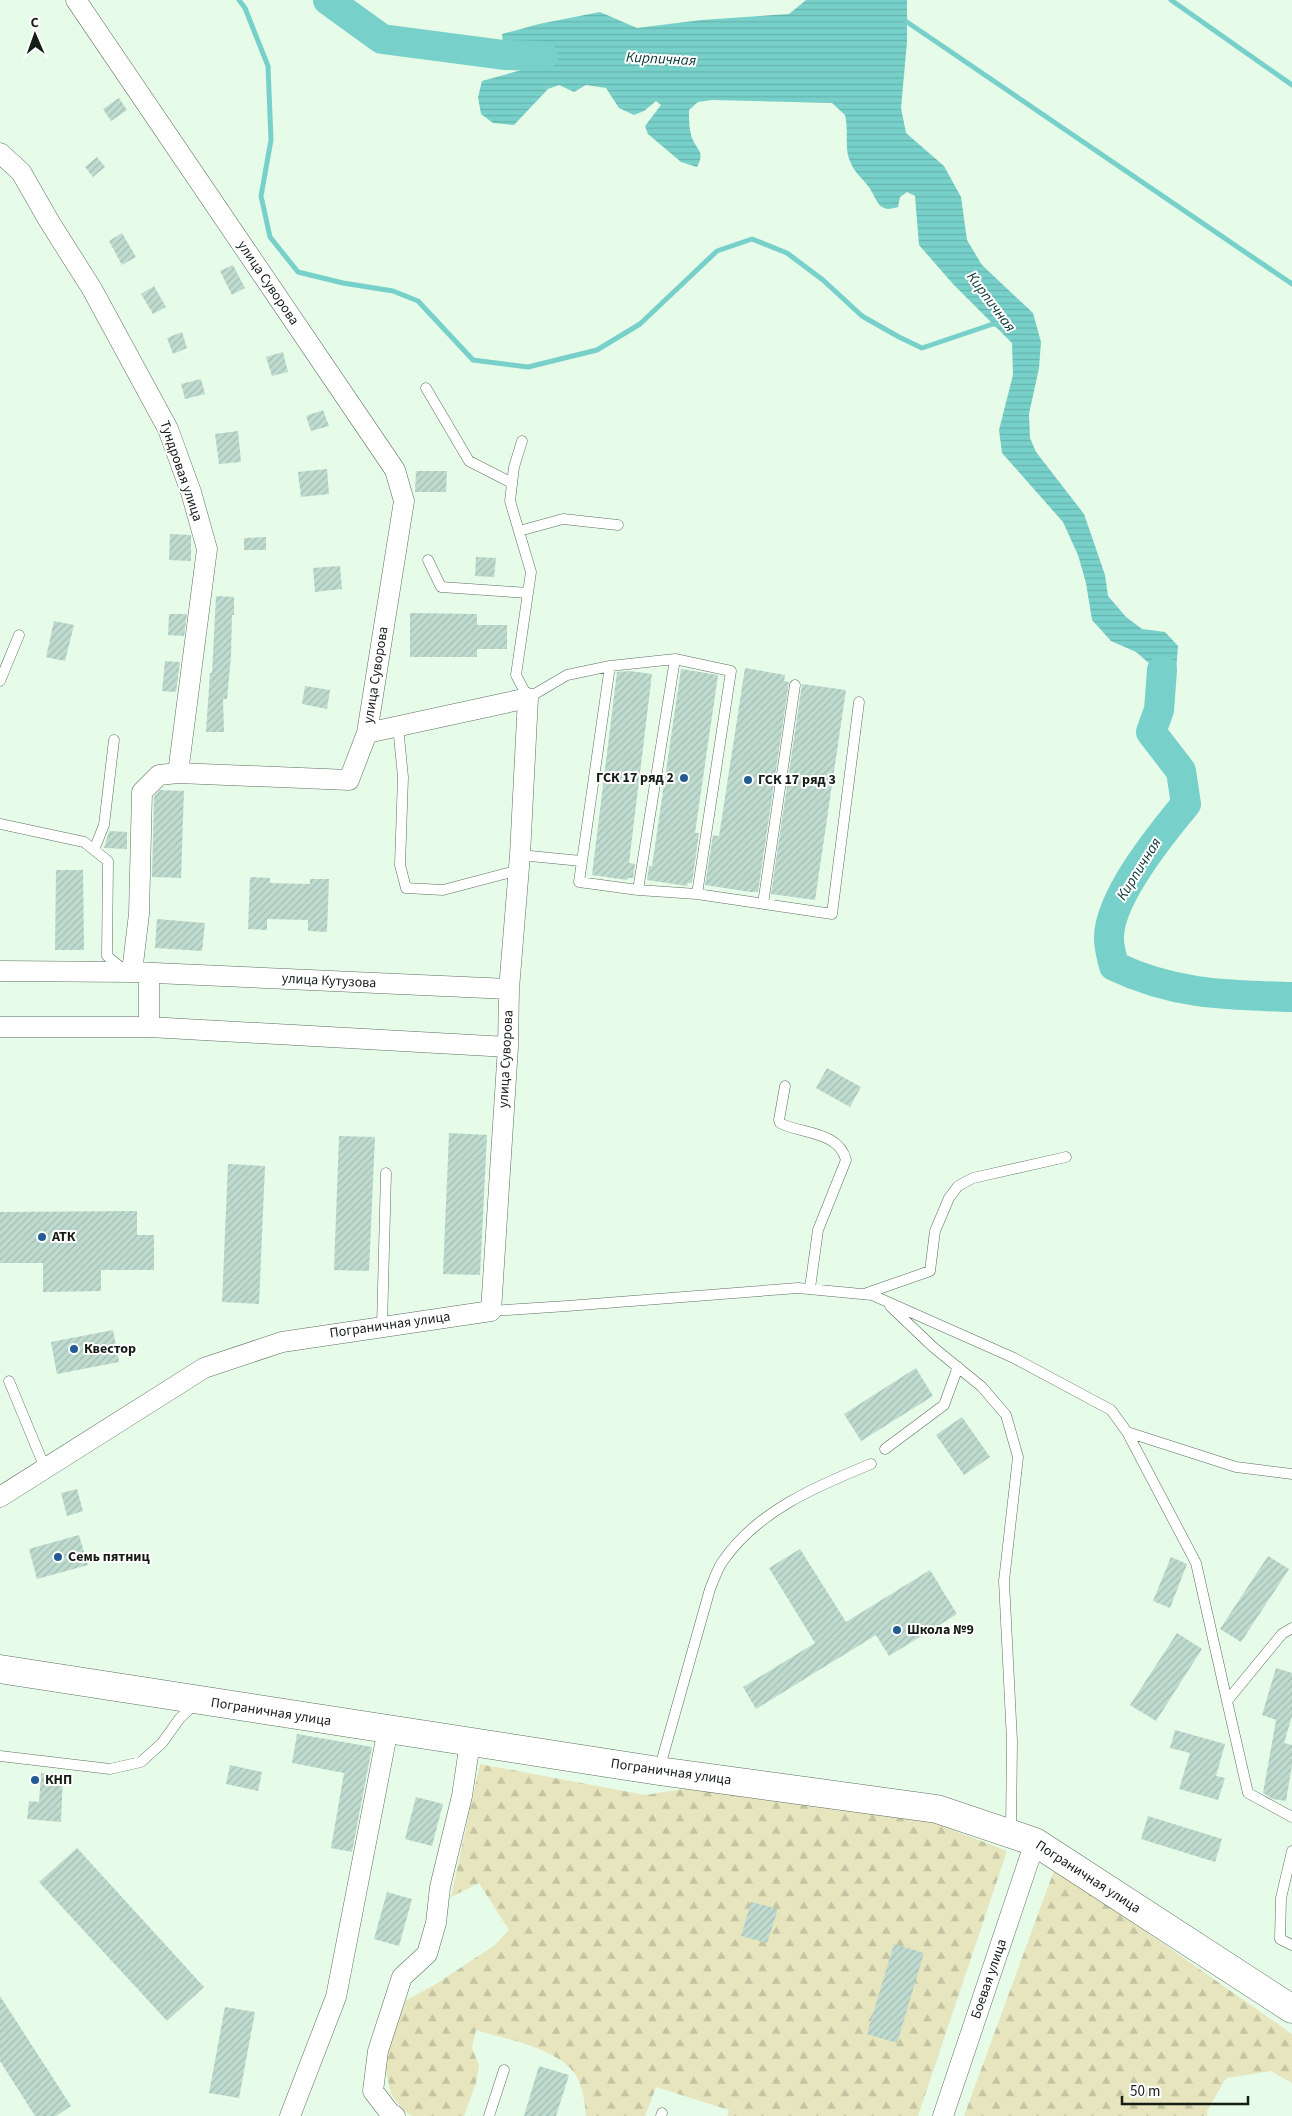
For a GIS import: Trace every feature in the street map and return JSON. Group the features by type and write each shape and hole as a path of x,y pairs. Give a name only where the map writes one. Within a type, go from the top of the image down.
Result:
{"street":[{"name":"улица Суворова","path":"76,0 395,470 404,501 367,733 528,698 520,862 509,989 508,1047 492,1310"},
{"name":"Тундровая улица","path":"0,154 21,172 92,289 168,429 191,492 207,549 178,773"},
{"path":"148,1027 136,972 142,792 159,775 178,773 349,780 367,733"},
{"name":"улица Кутузова","path":"0,972 136,972 509,989"},
{"path":"0,1027 148,1027 508,1047"},
{"name":"Пограничная улица","path":"0,1497 204,1368 282,1342 492,1310"},
{"name":"Пограничная улица","path":"0,1669 659,1771 937,1808 1023,1837 1292,2010"},
{"path":"290,2116 336,1997 388,1729"},
{"path":"395,2116 390,2113 372,2091 378,2051 402,1977 427,1954 436,1923 440,1887 462,1796 470,1742"},
{"name":"Боевая улица","path":"943,2116 1023,1837"}],"lane":[{"path":"426,388 469,460 512,483"},
{"path":"522,442 514,467 510,501 531,572 516,675 528,698 567,675 610,666 674,659 731,670 697,894"},
{"path":"519,532 563,519 618,525"},
{"path":"428,560 440,587 528,593"},
{"path":"0,681 19,635"},
{"path":"638,890 674,659"},
{"path":"610,666 579,882 638,890 697,894 832,914 859,702"},
{"path":"763,904 795,685"},
{"path":"398,726 403,777 400,865 406,888 443,890 520,862 581,861"},
{"path":"94,850 104,825 114,740"},
{"path":"0,824 84,842 108,861 107,956 136,972"},
{"path":"785,1086 780,1123 813,1133 832,1142 842,1150 846,1160 818,1230 810,1288"},
{"path":"866,1294 930,1271 935,1231 949,1198 958,1186 973,1178 1066,1157"},
{"path":"382,1326 386,1173"},
{"path":"492,1310 810,1288 866,1294 884,1300 1014,1358 1111,1410 1127,1432 1196,1563 1248,1793 1292,1817"},
{"path":"884,1300 982,1387 1006,1415 1018,1457 1004,1580 1012,1741 1023,1837"},
{"path":"885,1449 944,1405 958,1367"},
{"path":"9,1381 44,1468"},
{"path":"1127,1432 1236,1467 1292,1474"},
{"path":"659,1771 710,1589 722,1561 752,1530 784,1505 816,1487 871,1464"},
{"path":"1227,1701 1282,1634 1292,1628"},
{"path":"0,1756 110,1769 141,1762 162,1743 180,1718 199,1701"},
{"path":"1292,1851 1282,1898 1280,1939 1292,1945"},
{"path":"489,2116 504,2070"}],"green space":[{"path":"480,1764 645,1795 697,1787 932,1822 1007,1851 918,2116 727,2116 729,2110 656,2087 645,2116 586,2116 584,2097 578,2079 571,2069 560,2060 533,2047 476,2030 472,2048 479,2066 476,2083 464,2116 412,2116 402,2109 391,2094 386,2071 386,2047 405,2001 436,1984 495,1945 509,1930 479,1883 451,1897"},
{"path":"1055,1868 1292,2034 1292,2083 1271,2071 1226,2078 1207,2111 1207,2116 964,2116"}],"water":[{"path":"806,0 907,0 907,42 901,108 906,133 944,166 961,197 967,240 982,265 1033,313 1041,342 1039,368 1029,414 1030,438 1036,452 1084,514 1105,575 1108,596 1126,617 1142,629 1165,632 1178,646 1175,684 1159,710 1154,692 1151,665 1136,652 1111,641 1092,620 1086,583 1078,555 1063,522 1002,453 999,430 1013,375 1012,343 953,284 919,245 915,196 907,192 900,197 898,207 891,209 882,207 879,204 852,165 847,150 845,115 832,103 712,100 698,102 689,110 691,135 701,154 697,167 681,162 648,134 645,126 661,105 656,101 644,111 634,115 619,108 606,88 586,85 574,92 559,85 548,89 514,125 493,123 481,114 478,97 482,81 532,67 525,60 504,55 502,34 539,24 600,12 637,28 701,20 789,14"}],"building":[{"path":"119,98 127,110 111,121 103,109"},
{"path":"97,157 105,167 93,177 85,167"},
{"path":"122,233 136,257 122,265 109,241"},
{"path":"233,265 245,288 232,295 220,271"},
{"path":"154,286 166,307 153,314 141,294"},
{"path":"182,332 187,348 173,354 167,338"},
{"path":"283,352 288,372 272,376 266,357"},
{"path":"201,379 205,394 185,399 181,384"},
{"path":"323,410 329,426 311,431 306,416"},
{"path":"238,431 241,462 219,464 215,434"},
{"path":"327,469 329,494 301,497 298,472"},
{"path":"416,471 447,471 446,492 415,492"},
{"path":"170,534 191,535 191,561 169,560"},
{"path":"266,537 266,550 244,550 244,538"},
{"path":"476,557 496,558 494,577 475,576"},
{"path":"340,566 342,589 315,592 313,568"},
{"path":"216,596 234,597 231,656 227,699 223,699 224,732 206,732 210,673 212,673"},
{"path":"410,613 477,614 477,625 507,625 507,649 477,649 477,657 410,657"},
{"path":"169,614 187,614 184,636 168,635"},
{"path":"54,621 74,625 65,661 46,657"},
{"path":"165,661 180,662 176,692 162,691"},
{"name":"ГСК 17 ряд 3","path":"745,668 785,675 784,681 789,682 758,892 705,885 713,835 719,836"},
{"name":"ГСК 17 ряд 2","path":"681,669 718,675 695,833 699,833 692,883 688,883 687,886 647,880 649,866 652,866"},
{"path":"630,671 652,674 629,863 635,864 633,878 628,878 627,880 592,875 617,672"},
{"path":"802,684 846,690 815,900 771,894"},
{"path":"305,686 330,690 327,709 302,704"},
{"path":"160,790 184,791 181,878 152,877 154,797"},
{"path":"109,831 127,832 127,849 104,848"},
{"path":"56,870 83,870 84,950 55,950"},
{"path":"250,877 270,878 270,883 310,884 310,879 329,879 327,932 308,931 308,920 267,919 267,930 248,929"},
{"path":"157,919 205,923 202,951 155,948"},
{"path":"827,1068 861,1087 850,1107 816,1088"},
{"path":"449,1133 487,1135 480,1275 443,1274"},
{"path":"339,1136 375,1137 369,1271 334,1270"},
{"path":"228,1164 265,1166 259,1304 222,1302"},
{"path":"137,1211 137,1235 154,1235 154,1270 101,1270 101,1291 43,1292 43,1263 0,1263 0,1212"},
{"path":"113,1330 119,1362 57,1374 51,1342"},
{"path":"916,1368 933,1396 861,1441 844,1414"},
{"path":"962,1417 990,1457 964,1475 936,1435"},
{"path":"77,1489 83,1511 67,1516 61,1493"},
{"name":"Семь пятниц","path":"79,1535 88,1565 37,1579 29,1549"},
{"name":"Школа №9","path":"800,1549 846,1622 930,1570 957,1614 889,1656 876,1635 756,1709 743,1687 815,1643 769,1568"},
{"path":"1268,1556 1289,1569 1241,1642 1220,1629"},
{"path":"1171,1557 1187,1564 1170,1608 1153,1601"},
{"path":"1177,1633 1202,1649 1156,1721 1130,1705"},
{"path":"1276,1668 1292,1673 1292,1716 1284,1743 1292,1745 1292,1765 1286,1801 1273,1799 1263,1793 1276,1720 1262,1715"},
{"path":"1175,1730 1225,1744 1216,1776 1225,1778 1218,1800 1179,1789 1190,1753 1170,1748"},
{"path":"297,1734 372,1747 352,1852 331,1848 344,1773 292,1763"},
{"path":"230,1765 262,1772 258,1791 226,1784"},
{"path":"41,1773 63,1775 61,1822 27,1819 29,1801 39,1802"},
{"path":"416,1797 443,1804 432,1846 405,1839"},
{"path":"1148,1816 1222,1839 1215,1862 1141,1839"},
{"path":"77,1848 204,1987 167,2021 39,1882"},
{"path":"387,1892 412,1899 399,1946 374,1939"},
{"path":"751,1902 778,1909 767,1943 741,1936"},
{"path":"894,1944 924,1953 897,2043 867,2034"},
{"path":"0,1996 71,2106 56,2116 35,2116 0,2061"},
{"path":"225,2007 255,2012 239,2098 209,2093"},
{"path":"539,2066 569,2075 556,2116 524,2116"}],"waterway":[{"path":"239,0 245,8 268,66 271,140 261,196 270,237 298,272 343,283 393,291 418,301 473,360 528,367 597,350 640,324 717,251 752,239 787,253 823,280 862,316 922,348 993,324 1000,325"},
{"name":"Кирпичная","path":"328,0 382,39 504,55 543,56"},
{"path":"1171,0 1292,85"},
{"path":"907,22 1292,284"},
{"name":"Кирпичная","path":"1162,670 1159,710 1151,732 1181,771 1186,804 1150,849 1117,905 1111,923 1109,939 1114,966 1158,983 1201,992 1292,997"}],"place":[{"name":"ГСК 17 ряд 2","path":"684,778"},
{"name":"ГСК 17 ряд 3","path":"748,780"},
{"name":"АТК","path":"42,1237"},
{"name":"Квестор","path":"74,1349"},
{"name":"Семь пятниц","path":"58,1557"},
{"name":"Школа №9","path":"897,1630"},
{"name":"КНП","path":"35,1780"}]}
